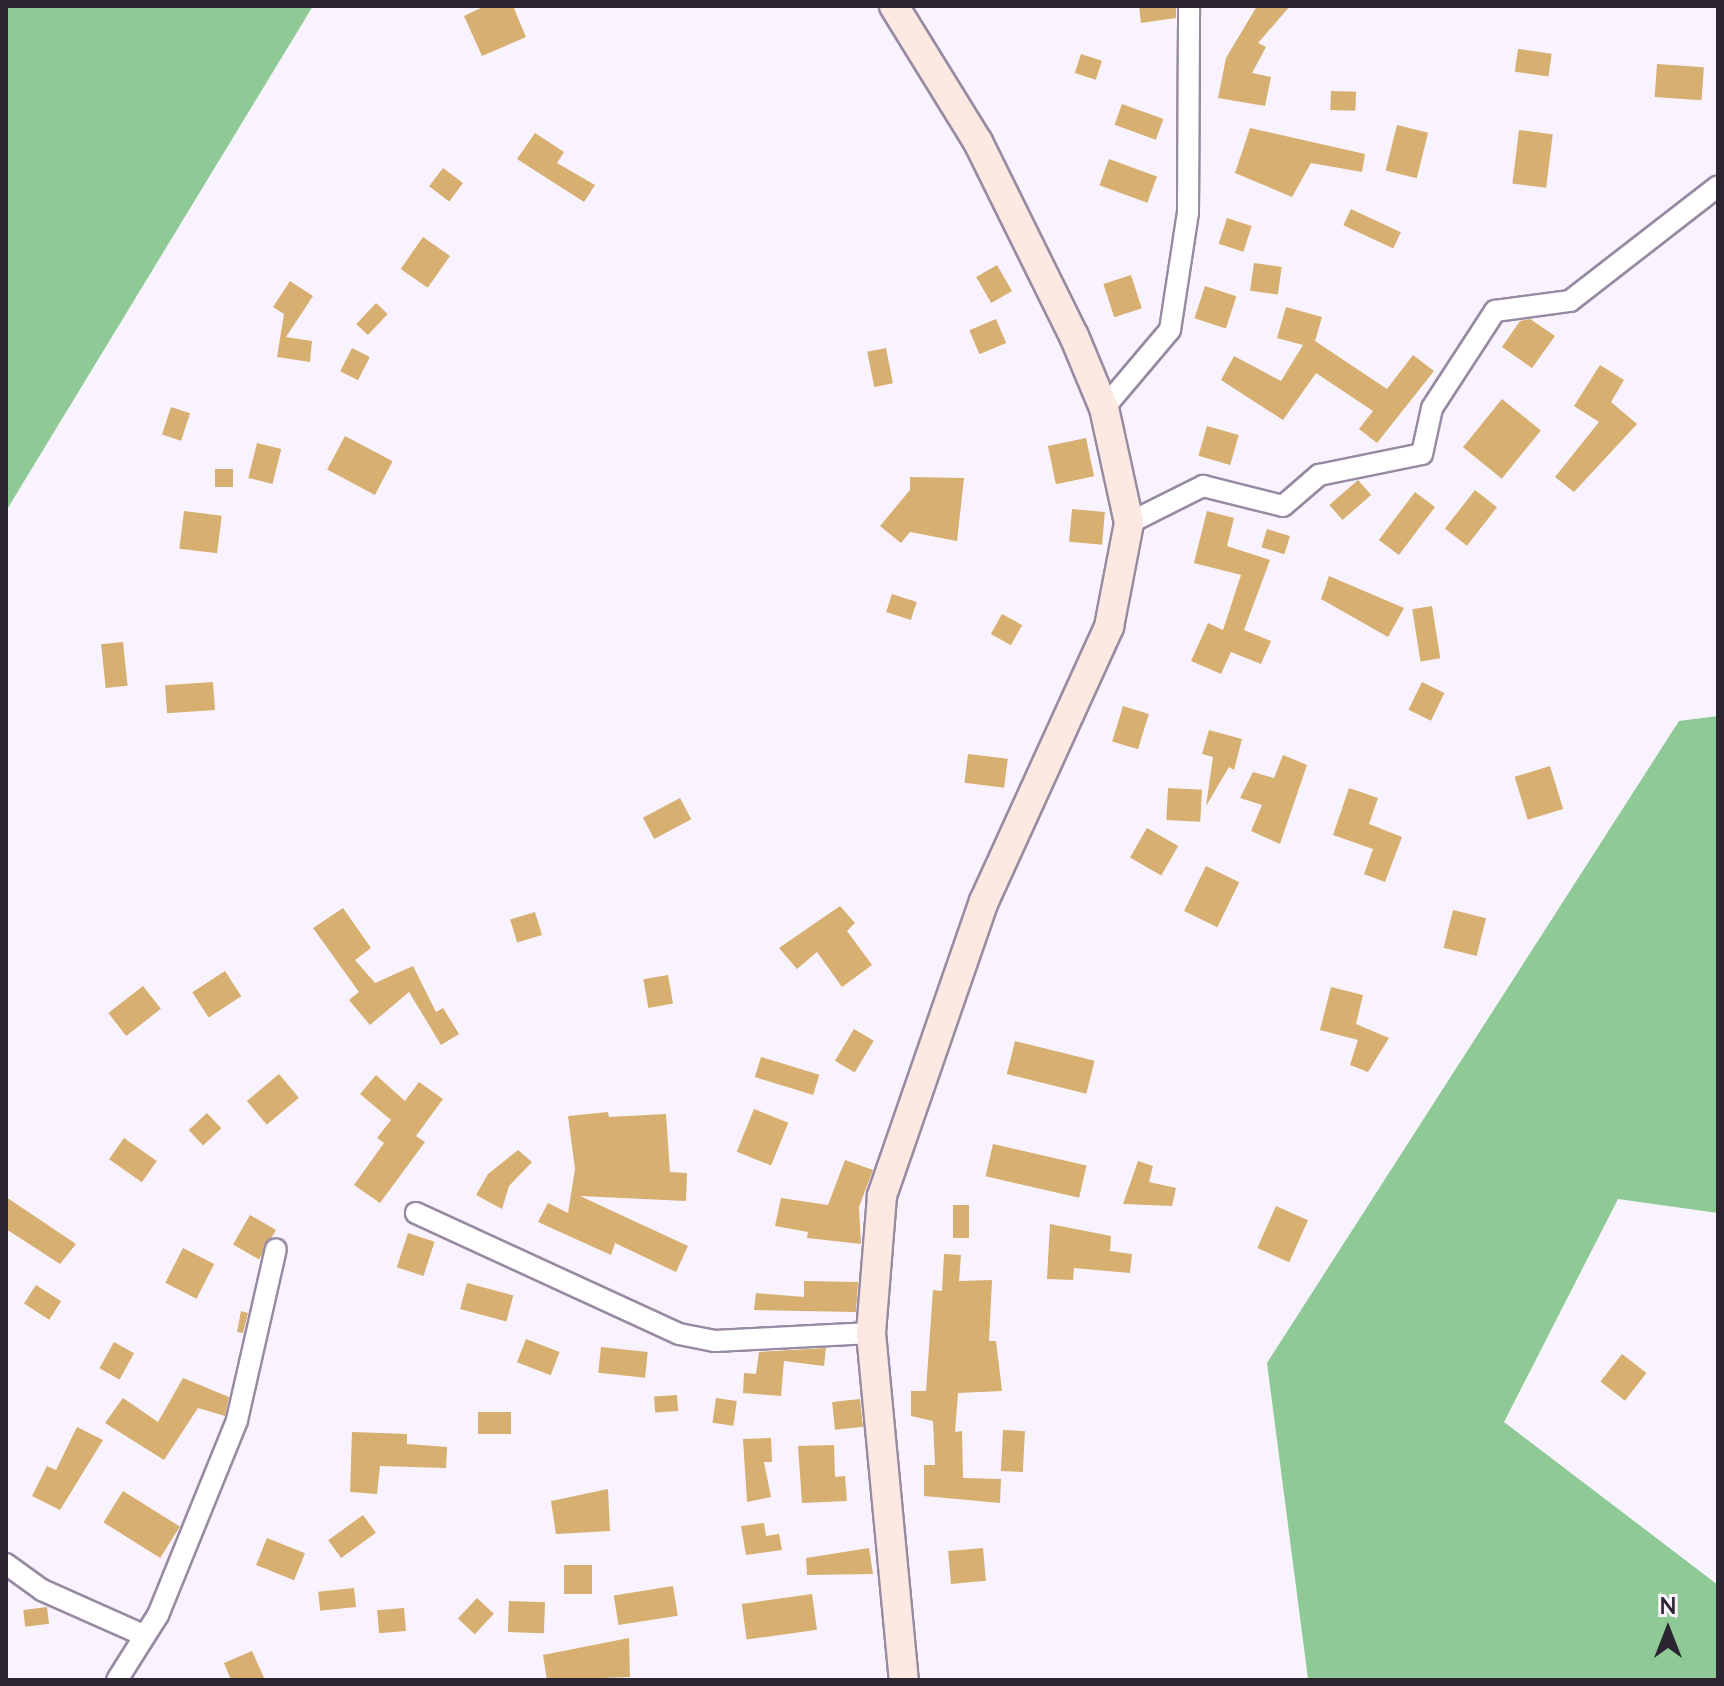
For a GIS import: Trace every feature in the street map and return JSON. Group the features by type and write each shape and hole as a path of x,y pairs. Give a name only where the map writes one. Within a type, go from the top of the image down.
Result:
{"main road":[{"path":"894,6 1014,211 1104,408 1129,523 1121,589 1091,676 984,901 882,1196 871,1333 904,1680"}],"street":[{"path":"1104,408 1170,330 1188,212 1189,6"},
{"path":"1129,523 1203,486 1283,506 1319,475 1422,454 1432,408 1495,311 1570,301 1718,186"},
{"path":"416,1213 679,1334 715,1341 871,1333"},
{"path":"117,1680 141,1634 158,1615 237,1420 276,1249"},
{"path":"6,1564 42,1590 141,1634"}],"green space":[{"path":"6,6 313,6 6,511"},
{"path":"1718,716 1718,1213 1618,1199 1504,1422 1718,1585 1718,1680 1308,1679 1267,1363 1679,721"}],"building":[{"path":"485,6 513,6 526,37 482,56 464,16"},
{"path":"1139,6 1176,6 1176,18 1141,23"},
{"path":"1257,6 1290,6 1258,43 1266,47 1252,73 1271,77 1265,106 1218,98 1226,58"},
{"path":"1518,49 1552,54 1548,77 1515,72"},
{"path":"1081,54 1102,61 1096,80 1075,73"},
{"path":"1657,64 1704,67 1702,100 1655,97"},
{"path":"1331,91 1356,92 1355,111 1330,110"},
{"path":"1122,104 1163,119 1156,140 1114,125"},
{"path":"1397,125 1428,133 1417,178 1386,171"},
{"path":"1250,128 1365,154 1362,172 1311,163 1292,197 1235,173"},
{"path":"1519,130 1553,134 1546,188 1512,184"},
{"path":"535,133 564,152 557,163 595,185 584,202 517,159"},
{"path":"1109,159 1157,176 1147,203 1099,185"},
{"path":"443,168 463,183 449,201 429,186"},
{"path":"1351,209 1401,232 1393,249 1343,225"},
{"path":"1227,218 1252,226 1243,252 1219,244"},
{"path":"423,237 450,256 428,288 401,269"},
{"path":"1254,263 1282,267 1278,295 1250,291"},
{"path":"997,265 1012,291 991,303 976,277"},
{"path":"1131,275 1142,308 1114,317 1103,284"},
{"path":"290,281 313,296 286,337 312,341 310,362 277,357 284,314 273,307"},
{"path":"1205,286 1236,296 1226,329 1194,318"},
{"path":"376,303 388,314 368,335 356,324"},
{"path":"1286,307 1322,317 1315,341 1387,389 1413,355 1434,371 1377,443 1359,429 1373,411 1316,373 1283,420 1221,380 1234,356 1281,381 1303,345 1277,338"},
{"path":"996,319 1006,343 979,354 969,330"},
{"path":"1530,319 1555,336 1532,368 1502,347 1520,321"},
{"path":"352,348 370,357 358,380 340,371"},
{"path":"886,348 893,383 874,387 867,352"},
{"path":"1600,365 1624,380 1611,402 1637,424 1574,492 1555,477 1599,422 1574,406"},
{"path":"1502,399 1541,430 1502,479 1463,447"},
{"path":"171,407 190,413 181,441 162,435"},
{"path":"1207,426 1239,435 1230,465 1198,456"},
{"path":"345,436 393,461 375,495 327,470"},
{"path":"1086,438 1094,476 1056,484 1048,446"},
{"path":"257,443 281,449 273,484 248,478"},
{"path":"215,469 233,469 233,487 215,487"},
{"path":"910,477 964,478 957,541 910,532 901,543 880,526 910,490"},
{"path":"1358,480 1371,495 1342,520 1329,505"},
{"path":"1475,490 1497,507 1467,546 1445,529"},
{"path":"1415,492 1435,507 1399,555 1379,540"},
{"path":"1072,509 1105,512 1102,545 1069,542"},
{"path":"184,511 222,516 217,553 179,549"},
{"path":"1207,511 1234,518 1227,546 1270,560 1244,630 1271,641 1261,664 1231,652 1221,674 1191,661 1208,623 1223,630 1241,575 1194,563"},
{"path":"1267,529 1290,536 1284,554 1261,547"},
{"path":"1329,576 1404,608 1388,637 1321,599"},
{"path":"892,594 917,602 911,620 886,612"},
{"path":"1432,606 1440,658 1421,661 1412,609"},
{"path":"1002,614 1022,625 1011,645 991,634"},
{"path":"123,642 128,686 106,688 101,644"},
{"path":"213,682 215,710 167,713 165,685"},
{"path":"1422,682 1444,693 1431,721 1408,710"},
{"path":"1123,706 1149,714 1138,749 1112,741"},
{"path":"1209,730 1242,739 1234,770 1229,767 1206,806 1213,757 1202,754"},
{"path":"968,754 1008,759 1004,788 964,783"},
{"path":"1283,755 1307,765 1280,844 1251,831 1262,805 1240,798 1253,772 1274,778"},
{"path":"1550,766 1563,809 1528,820 1515,777"},
{"path":"1168,788 1202,790 1200,822 1166,820"},
{"path":"1349,788 1378,798 1369,824 1402,837 1385,882 1364,874 1373,849 1333,835"},
{"path":"680,798 691,819 654,839 643,818"},
{"path":"1147,828 1178,846 1161,875 1130,857"},
{"path":"1206,866 1239,882 1217,927 1184,911"},
{"path":"840,906 855,923 847,931 872,965 842,987 817,952 797,969 779,948"},
{"path":"343,908 371,948 355,960 375,983 413,966 436,1012 443,1008 459,1034 441,1045 409,992 370,1025 349,1000 359,992 313,928"},
{"path":"1453,910 1486,918 1477,956 1444,948"},
{"path":"535,912 542,935 517,943 510,920"},
{"path":"225,971 241,996 209,1017 192,992"},
{"path":"668,975 673,1004 648,1008 643,979"},
{"path":"143,986 161,1009 126,1036 108,1013"},
{"path":"1331,987 1363,995 1356,1024 1389,1038 1368,1072 1350,1065 1358,1040 1320,1030"},
{"path":"854,1029 874,1041 855,1073 835,1061"},
{"path":"1015,1041 1095,1061 1086,1094 1007,1074"},
{"path":"761,1057 819,1075 813,1095 755,1077"},
{"path":"279,1074 299,1098 267,1125 247,1101"},
{"path":"376,1075 405,1101 419,1082 443,1099 416,1136 425,1142 380,1203 354,1185 384,1143 377,1138 391,1120 360,1094"},
{"path":"754,1109 788,1123 771,1166 737,1152"},
{"path":"608,1112 609,1117 666,1114 670,1172 687,1173 686,1201 580,1196 688,1246 676,1272 615,1243 611,1255 538,1222 548,1203 568,1213 575,1169 568,1116"},
{"path":"207,1113 221,1128 203,1145 189,1130"},
{"path":"124,1138 157,1161 142,1182 109,1159"},
{"path":"993,1144 1087,1166 1079,1198 986,1176"},
{"path":"518,1150 532,1162 509,1186 502,1209 476,1195 488,1174"},
{"path":"845,1160 873,1170 859,1207 861,1244 807,1238 808,1232 775,1226 781,1198 828,1205"},
{"path":"1138,1161 1153,1166 1149,1182 1176,1188 1172,1206 1123,1204"},
{"path":"6,1197 76,1244 60,1264 6,1229"},
{"path":"953,1205 969,1205 969,1238 953,1238"},
{"path":"1276,1206 1308,1220 1289,1262 1257,1248"},
{"path":"250,1215 276,1230 259,1259 233,1244"},
{"path":"1050,1224 1111,1236 1110,1251 1132,1254 1130,1273 1074,1268 1073,1280 1047,1279"},
{"path":"408,1233 435,1242 424,1276 397,1267"},
{"path":"183,1248 214,1264 196,1299 165,1283"},
{"path":"944,1254 961,1255 959,1281 992,1280 989,1341 996,1341 1002,1391 958,1393 955,1432 962,1431 963,1478 1001,1479 1000,1503 924,1496 924,1465 935,1465 933,1421 911,1416 911,1391 926,1391 933,1290 942,1291"},
{"path":"804,1281 858,1282 856,1312 754,1310 756,1293 804,1297"},
{"path":"467,1283 513,1295 506,1322 460,1309"},
{"path":"36,1285 61,1301 49,1320 24,1303"},
{"path":"241,1311 248,1313 243,1333 237,1332"},
{"path":"526,1339 560,1352 551,1375 517,1362"},
{"path":"114,1342 134,1353 120,1379 99,1368"},
{"path":"601,1347 648,1352 645,1378 598,1373"},
{"path":"826,1348 824,1366 784,1361 781,1396 743,1393 744,1373 756,1374 759,1352"},
{"path":"1622,1354 1646,1373 1625,1401 1600,1382"},
{"path":"183,1378 229,1397 225,1416 198,1408 164,1460 105,1423 123,1398 158,1422"},
{"path":"677,1395 678,1411 655,1413 654,1397"},
{"path":"716,1398 737,1401 733,1426 713,1423"},
{"path":"860,1399 863,1427 835,1430 832,1402"},
{"path":"478,1412 511,1412 511,1434 478,1434"},
{"path":"77,1427 103,1440 60,1510 32,1496 47,1466 56,1470"},
{"path":"1003,1430 1025,1431 1023,1472 1001,1471"},
{"path":"352,1432 407,1434 407,1444 447,1447 446,1468 380,1466 377,1494 350,1492"},
{"path":"771,1438 772,1462 764,1462 771,1497 747,1502 743,1439"},
{"path":"834,1445 835,1477 845,1476 847,1501 802,1503 798,1446"},
{"path":"608,1489 610,1531 556,1534 551,1501"},
{"path":"123,1491 180,1527 160,1558 103,1522"},
{"path":"363,1515 376,1533 341,1558 328,1540"},
{"path":"764,1523 766,1536 779,1534 782,1550 746,1555 741,1526"},
{"path":"267,1538 305,1553 294,1580 256,1565"},
{"path":"869,1548 873,1574 807,1575 806,1558"},
{"path":"983,1548 986,1581 951,1584 948,1551"},
{"path":"564,1565 592,1565 592,1594 564,1594"},
{"path":"673,1586 678,1616 618,1625 614,1595"},
{"path":"354,1588 356,1607 320,1611 318,1592"},
{"path":"812,1594 817,1630 747,1640 742,1604"},
{"path":"477,1598 494,1614 475,1634 458,1618"},
{"path":"509,1601 545,1602 544,1633 508,1632"},
{"path":"47,1607 49,1624 25,1627 23,1610"},
{"path":"404,1608 406,1631 379,1633 377,1610"},
{"path":"629,1638 630,1677 547,1680 543,1655"},
{"path":"252,1651 265,1680 231,1680 224,1663"}]}
